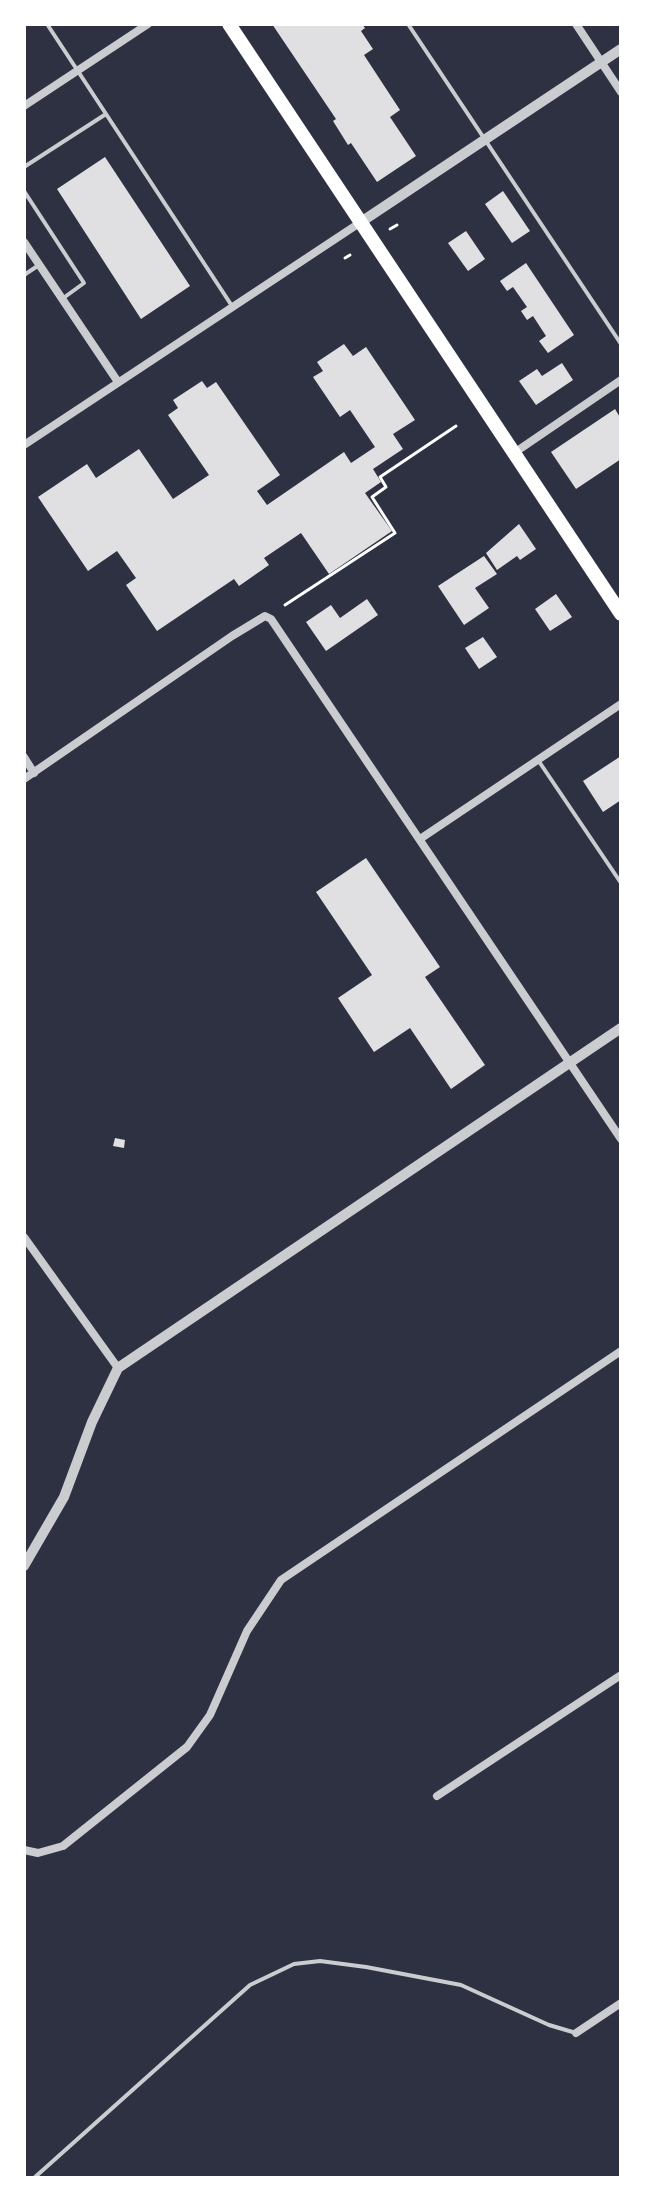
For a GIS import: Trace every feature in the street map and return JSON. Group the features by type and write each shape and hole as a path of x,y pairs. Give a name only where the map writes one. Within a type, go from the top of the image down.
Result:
{"main road":[{"path":"229,24 621,614"}],"street":[{"path":"24,106 148,24"},
{"path":"576,24 621,92"},
{"path":"24,445 621,49"},
{"path":"24,242 118,382"},
{"path":"514,453 621,380"},
{"path":"24,779 104,721 265,616 276,625 621,1139"},
{"path":"420,839 621,704"},
{"path":"24,757 34,773"},
{"path":"24,1566 64,1497 92,1422 118,1368 621,1028"},
{"path":"24,1237 118,1368"},
{"path":"24,1850 38,1853 63,1846 187,1747 210,1715 247,1631 281,1580 621,1351"},
{"path":"437,1796 621,1675"},
{"path":"576,2033 621,2003"}],"lane":[{"path":"47,24 232,306"},
{"path":"408,24 621,344"},
{"path":"24,167 106,114"},
{"path":"24,191 84,283 62,299"},
{"path":"24,275 39,265"},
{"path":"538,760 621,883"},
{"path":"34,2178 250,1985 294,1964 320,1961 461,1985 549,2025 576,2033"}],"path":[{"path":"390,229 397,225"},
{"path":"345,258 350,255"},
{"path":"285,605 395,533 372,497 386,487 380,477 456,426"}],"building":[{"path":"272,24 362,24 365,28 361,31 373,49 364,55 400,110 390,117 416,156 377,182 351,143 348,145 333,121 336,119"},
{"path":"105,157 190,286 141,319 57,189"},
{"path":"503,191 530,231 512,243 485,204"},
{"path":"466,231 485,259 468,271 448,243"},
{"path":"526,263 574,335 548,353 539,341 546,336 533,316 527,320 521,311 527,307 513,287 507,291 500,281"},
{"path":"344,344 353,356 366,347 415,420 393,434 403,449 373,469 381,482 365,493 392,531 329,574 301,533 264,558 269,565 239,586 234,579 157,631 126,585 136,578 117,551 88,571 38,497 87,464 96,478 139,449 173,499 209,475 168,415 178,408 173,400 202,381 207,388 216,382 280,475 257,491 267,505 344,452 351,463 375,447 350,410 340,417 313,377 323,371 317,362"},
{"path":"562,363 573,380 536,405 519,381 537,369 542,376"},
{"path":"615,409 621,419 621,459 576,489 551,452"},
{"path":"519,524 536,549 520,560 517,556 497,570 486,553"},
{"path":"484,556 497,574 475,588 489,608 464,625 438,586"},
{"path":"556,594 572,617 550,631 535,609"},
{"path":"367,599 378,615 326,651 306,622 331,605 340,618"},
{"path":"483,637 497,657 479,669 465,648"},
{"path":"621,756 621,800 603,812 583,781"},
{"path":"366,858 440,967 425,977 485,1065 451,1089 410,1028 374,1052 338,998 372,975 316,892"},
{"path":"115,1138 125,1140 124,1148 113,1146"}]}
